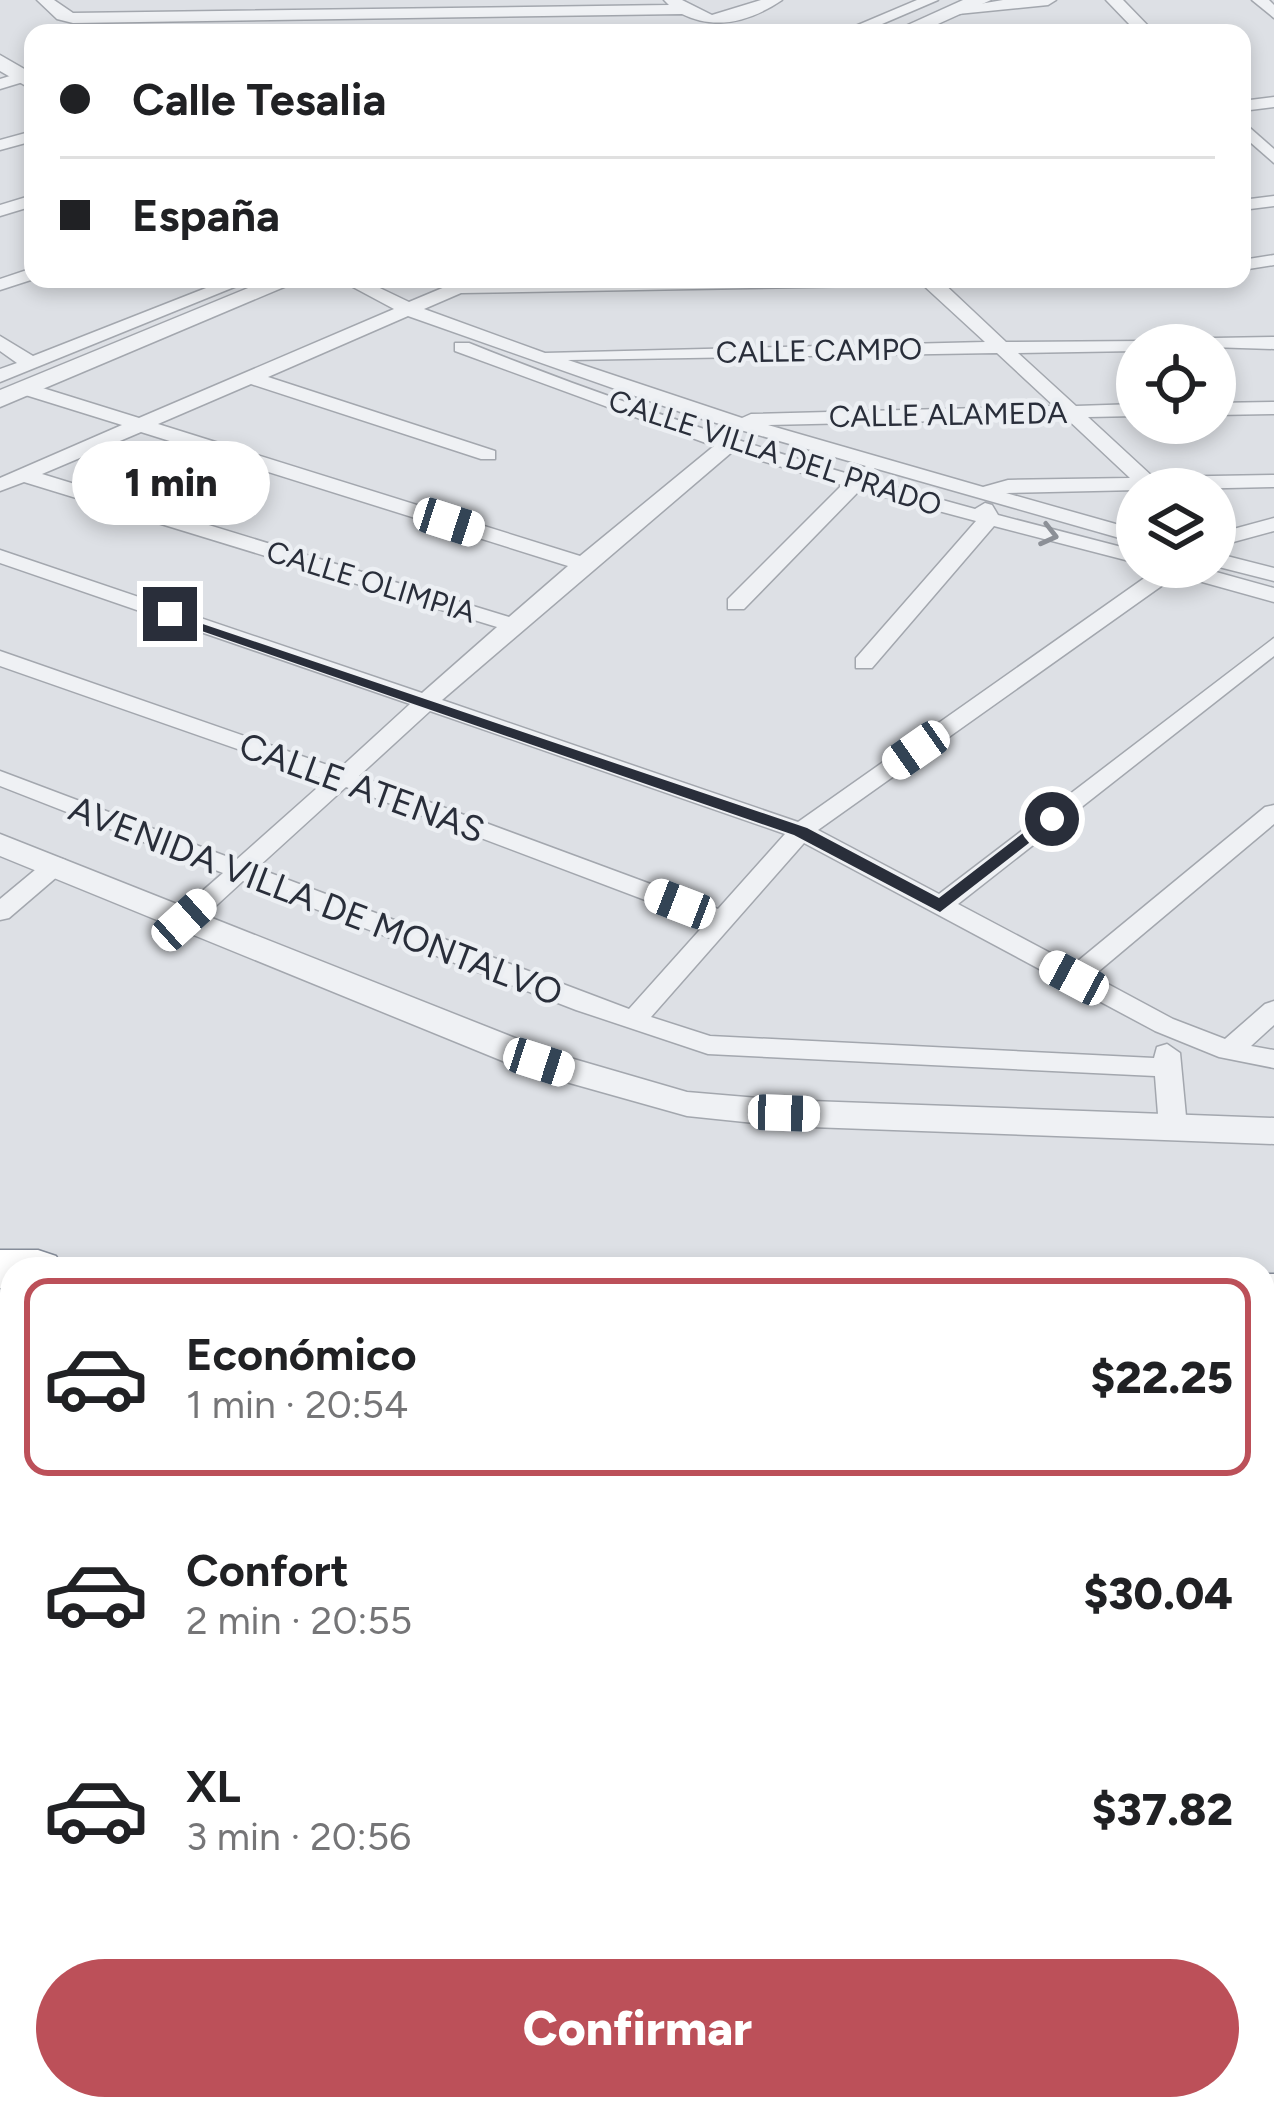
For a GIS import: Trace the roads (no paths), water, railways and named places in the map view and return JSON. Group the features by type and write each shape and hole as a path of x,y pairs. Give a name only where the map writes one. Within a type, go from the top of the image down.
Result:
{"street":[{"path":"45,0 62,16 73,18 223,8 678,5 697,20 717,22 774,0"},
{"path":"870,24 930,0"},
{"path":"922,24 981,0"},
{"path":"958,9 1048,0"},
{"path":"1114,0 1138,24"},
{"path":"1260,0 1274,13"},
{"path":"0,36 24,65"},
{"path":"1258,154 1274,179"},
{"path":"0,400 28,376 225,288"},
{"path":"0,376 28,376 267,288"},
{"name":"CALLE VILLA DEL PRADO","path":"367,288 430,320 459,326 729,431 865,474 979,494 1116,532"},
{"path":"0,484 458,288"},
{"path":"939,288 1133,468"},
{"name":"CALLE VILLA DEL PRADO","path":"430,320 432,334 502,363 688,428 729,431"},
{"path":"0,342 28,376 138,424 583,564"},
{"path":"1236,344 1274,343"},
{"name":"CALLE CAMPO","path":"502,363 533,356 1116,345"},
{"path":"249,377 488,455"},
{"path":"1236,409 1274,408"},
{"name":"CALLE ALAMEDA","path":"729,431 1116,410"},
{"path":"184,920 729,431"},
{"path":"736,604 865,474"},
{"name":"CALLE VILLA DEL PRADO","path":"865,474 914,498 1116,552"},
{"name":"CALLE OLIMPIA","path":"23,475 512,626"},
{"path":"1236,483 1274,481"},
{"path":"914,498 979,494 1008,486 1116,486"},
{"path":"865,664 989,519 979,494"},
{"path":"1236,535 1274,524"},
{"path":"0,556 800,831 1164,1025 1229,1052 1274,1059"},
{"path":"1236,564 1274,574"},
{"path":"1236,584 1274,595"},
{"path":"633,1021 800,831 1144,588"},
{"path":"940,906 1274,645"},
{"name":"CALLE ATENAS","path":"0,658 343,778 723,920"},
{"name":"AVENIDA VILLA DE MONTALVO","path":"0,778 633,1021 708,1045 813,1054 1168,1068"},
{"path":"1074,978 1274,812"},
{"name":"AVENIDA VILLA DE MONTALVO","path":"0,844 539,1062 687,1104 784,1113 1274,1131"},
{"path":"0,912 56,866"},
{"path":"1229,1052 1274,1010"},
{"path":"1164,1025 1173,1127"}]}
